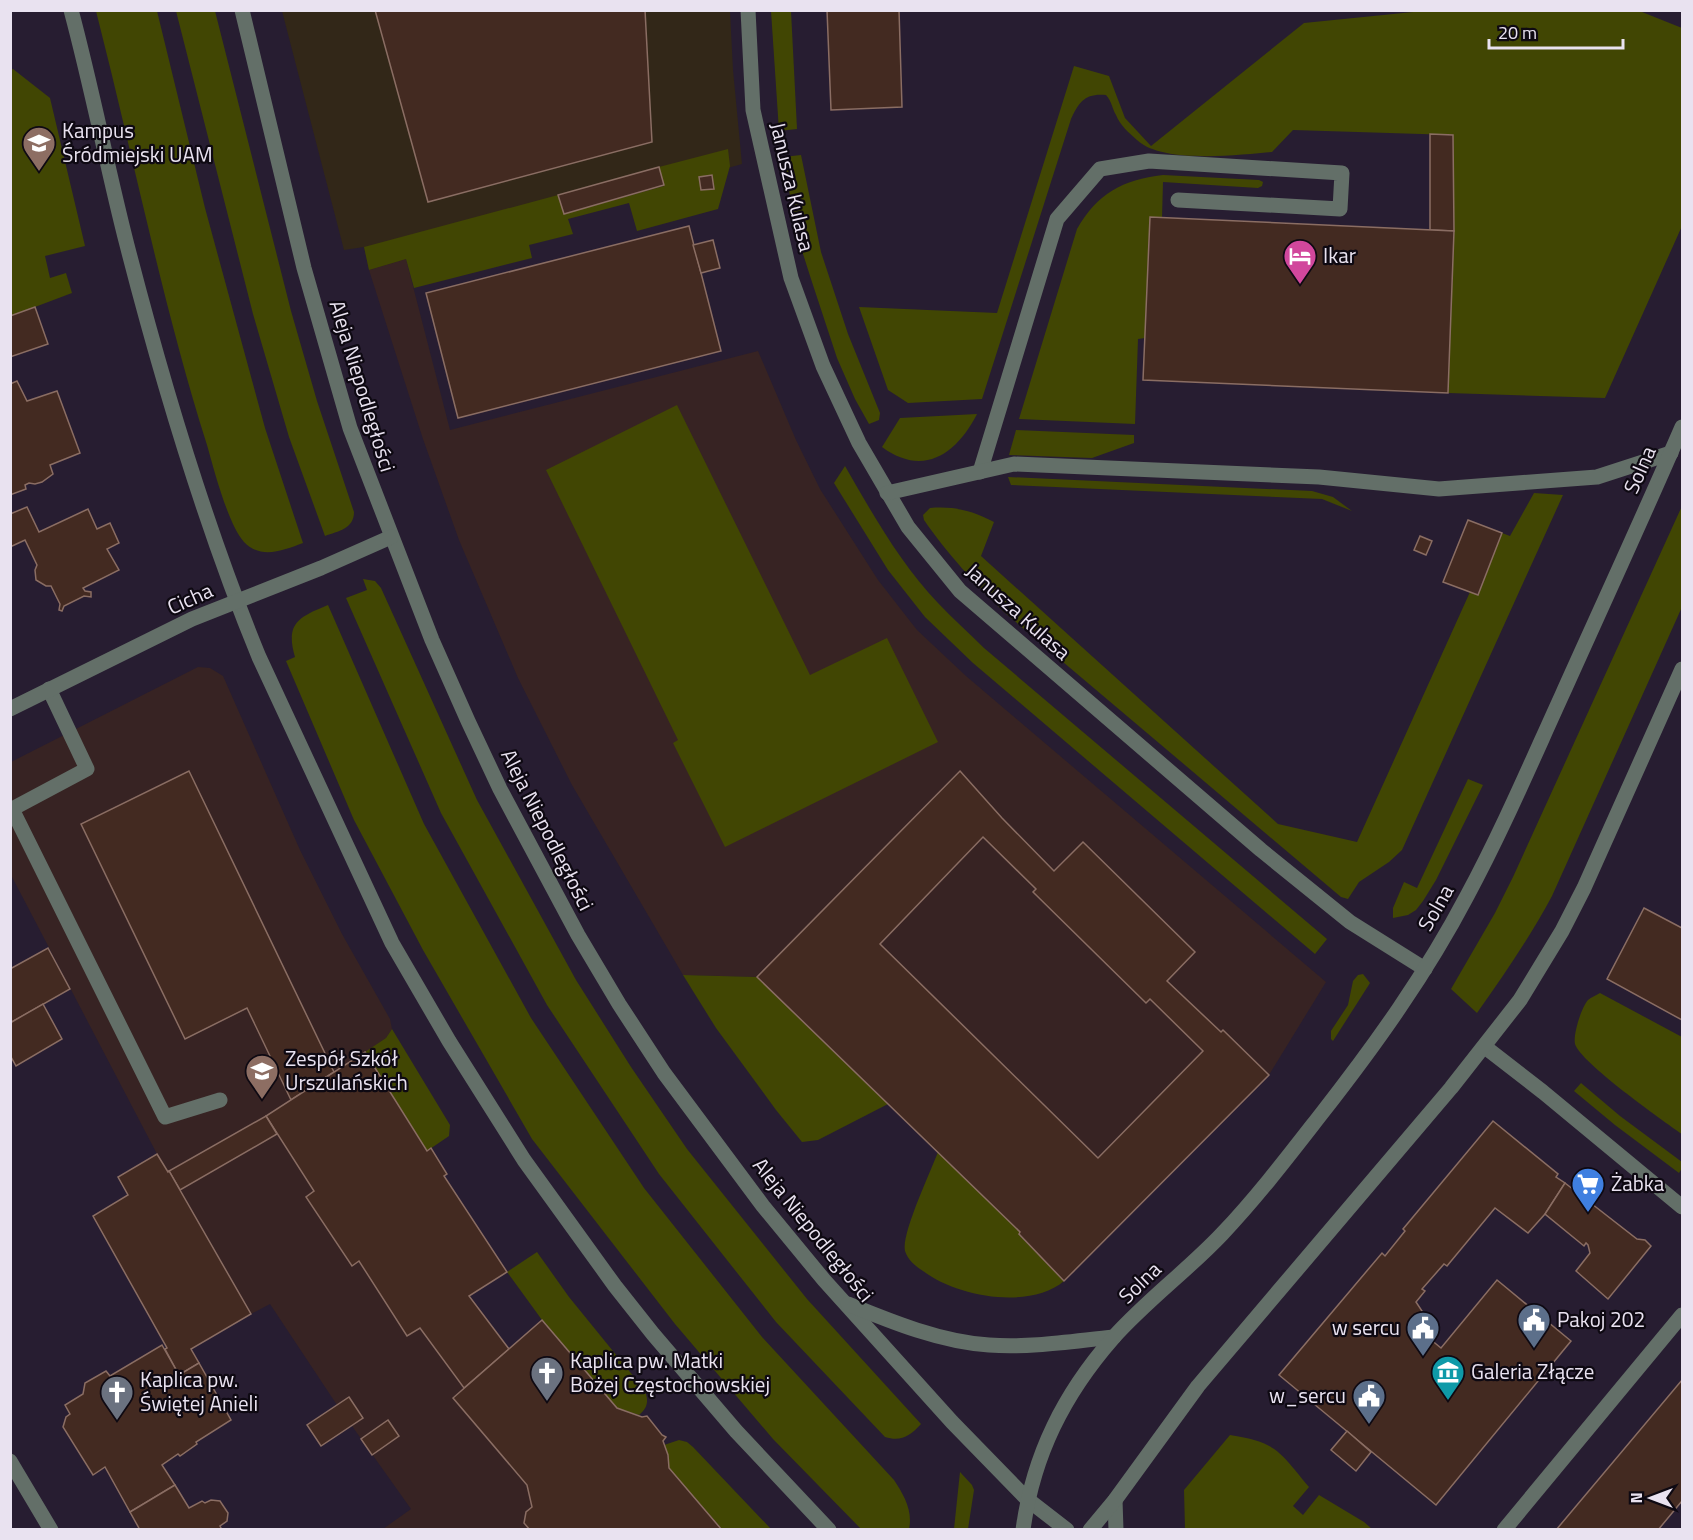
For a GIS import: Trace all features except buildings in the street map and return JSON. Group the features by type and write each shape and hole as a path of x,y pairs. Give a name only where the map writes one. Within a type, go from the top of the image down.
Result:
{"street":[{"path":"71,10 127,245 187,461 237,601 264,667 392,943 449,1041 524,1160 615,1286 660,1343 736,1431 829,1530"},
{"name":"Aleja Niepodległości","path":"242,10 304,268 350,428 432,640 472,731 500,789 578,935 658,1063 763,1206 842,1301 952,1422 1027,1499 1067,1530"},
{"name":"Janusza Kulasa","path":"748,10 753,110 791,278 823,366 864,453 908,527 960,591 1261,850 1350,922 1425,969"},
{"path":"980,472 1058,219 1100,169 1149,160 1341,173 1340,209 1178,200"},
{"name":"Solna","path":"1023,1530 1027,1499 1045,1445 1057,1416 1077,1385 1114,1337 1221,1234 1285,1160 1365,1058 1425,969 1467,897 1506,818 1683,427"},
{"path":"887,493 1014,464 1319,477 1439,489 1597,477 1671,453"},
{"name":"Cicha","path":"10,709 148,639 391,537"},
{"path":"1090,1530 1115,1500 1198,1386 1485,1047 1520,1000 1562,931 1584,888 1683,669"},
{"path":"49,689 87,769 12,809 165,1117 220,1100"},
{"path":"1485,1047 1683,1207"},
{"path":"842,1301 900,1324 950,1340 971,1343 1041,1344 1114,1337"},
{"path":"1504,1530 1683,1315"},
{"path":"10,1461 51,1530"},
{"path":"1115,1500 1116,1530"}],"shaded area":[{"path":"282,11 730,11 742,164 369,270 364,247 344,250"},
{"path":"406,259 450,430 758,351 796,440 820,489 878,580 917,630 966,676 1326,982 1269,1075 1064,1281 1019,1234 1020,1232 757,977 683,975 572,785 518,678 459,540 423,439 369,270"},
{"name":"Zespół Szkół Urszulańskich","path":"198,667 210,668 223,676 300,850 342,934 390,1019 392,1029 386,1038 365,1053 427,1150 431,1148 447,1174 444,1177 507,1272 470,1296 509,1349 542,1320 617,1408 642,1417 647,1416 661,1435 666,1437 663,1442 668,1455 669,1468 722,1529 383,1529 411,1509 352,1426 362,1418 337,1405 270,1304 251,1314 157,1154 11,875 11,762"}],"green space":[{"path":"1433,10 1637,10 1682,28 1682,226 1605,398 1448,393 1454,231 1453,135 1293,130 1272,152 1221,156 1182,155 1149,148 1137,140 1120,122 1106,95 1088,97 1077,108 1071,119 982,399 908,403 888,390 859,307 997,313 1074,66 1109,76 1125,118 1151,146 1304,23"},
{"path":"96,11 157,11 205,208 265,428 303,543 273,552 258,551 244,542 232,523 176,338"},
{"path":"176,11 215,11 291,311 317,401 354,512 348,526 325,536 289,437 253,314"},
{"path":"771,11 791,11 797,129 779,131"},
{"name":"Kampus Śródmiejski UAM","path":"13,69 50,98 85,246 45,256 50,278 66,273 72,293 11,316 10,70"},
{"path":"728,149 730,166 718,209 637,231 629,203 568,219 573,234 529,245 532,258 414,288 406,259 369,270 364,247 558,195 564,214 664,186 659,167"},
{"path":"801,155 821,252 848,334 880,413 879,420 869,424 837,358 797,235 783,157"},
{"path":"1163,175 1263,182 1258,188 1163,182 1162,218 1145,338 1138,339 1135,424 1019,419 1077,229 1094,206 1112,190 1135,180"},
{"path":"677,405 810,675 887,638 938,742 725,847 673,743 678,740 546,470"},
{"path":"977,414 960,440 938,457 912,460 897,456 882,447 900,418"},
{"path":"1016,430 1134,435 1134,443 1092,458 1009,455"},
{"path":"845,466 899,554 943,609 984,648 1327,939 1315,954 973,663 925,617 888,570 834,483"},
{"path":"1008,477 1312,491 1333,497 1352,511 1322,499 1011,485"},
{"path":"1534,493 1563,495 1402,850 1389,862 1359,882 1348,899 1341,897 1004,612 952,557 924,520 923,515 930,508 948,508 971,512 994,522 981,556 1278,824 1357,842 1470,592 1478,595 1502,533 1510,536"},
{"path":"1682,506 1682,607 1552,896 1516,956 1477,1013 1451,989 1513,877"},
{"path":"363,579 375,581 381,588 477,800 576,980 631,1067 687,1149 807,1299 921,1424 909,1435 896,1439 885,1437 776,1322 659,1174 547,1005 441,813 346,598 367,590"},
{"path":"328,605 424,824 531,1018 644,1188 762,1337 894,1480 909,1510 909,1529 861,1529 773,1439 675,1324 532,1139 423,950 354,820 286,661 295,657 292,636 297,623 309,613"},
{"path":"1468,779 1483,785 1436,880 1416,910 1408,915 1393,918 1393,908 1404,882 1417,888"},
{"path":"1363,974 1370,983 1333,1041 1331,1031 1348,1005 1353,981 1358,975"},
{"path":"683,975 757,977 888,1104 818,1140 802,1142 716,1028"},
{"path":"1600,993 1682,1037 1682,1134 1641,1105 1580,1053 1575,1044 1576,1028 1588,1000"},
{"path":"392,1029 450,1125 449,1136 427,1151 365,1052 386,1038"},
{"path":"1581,1083 1620,1116 1682,1162 1679,1173 1574,1091"},
{"path":"938,1152 1020,1232 1019,1235 1064,1281 1050,1290 1032,1295 994,1297 955,1288 937,1280 912,1262 905,1251 907,1231"},
{"path":"537,1252 569,1297 643,1388 647,1402 645,1409 639,1415 617,1408 542,1320 507,1272"},
{"path":"1230,1435 1268,1445 1284,1457 1309,1487 1293,1506 1303,1515 1319,1495 1372,1529 1185,1529 1184,1490"},
{"path":"679,1440 693,1447 771,1529 722,1529 669,1468 664,1445"},
{"path":"960,1472 974,1490 968,1529 954,1529"}],"place":[{"name":"Kampus Śródmiejski UAM","path":"39,172"},
{"name":"Ikar","path":"1300,285"},
{"name":"Zespół Szkół Urszulańskich","path":"262,1100"},
{"name":"Żabka","path":"1588,1213"},
{"name":"Pakoj 202","path":"1534,1349"},
{"name":"w sercu","path":"1423,1357"},
{"name":"Galeria Złącze","path":"1448,1401"},
{"name":"Kaplica pw. Matki Bożej Częstochowskiej","path":"547,1402"},
{"name":"Kaplica pw. Świętej Anieli","path":"117,1421"},
{"name":"w_sercu","path":"1369,1425"}]}
